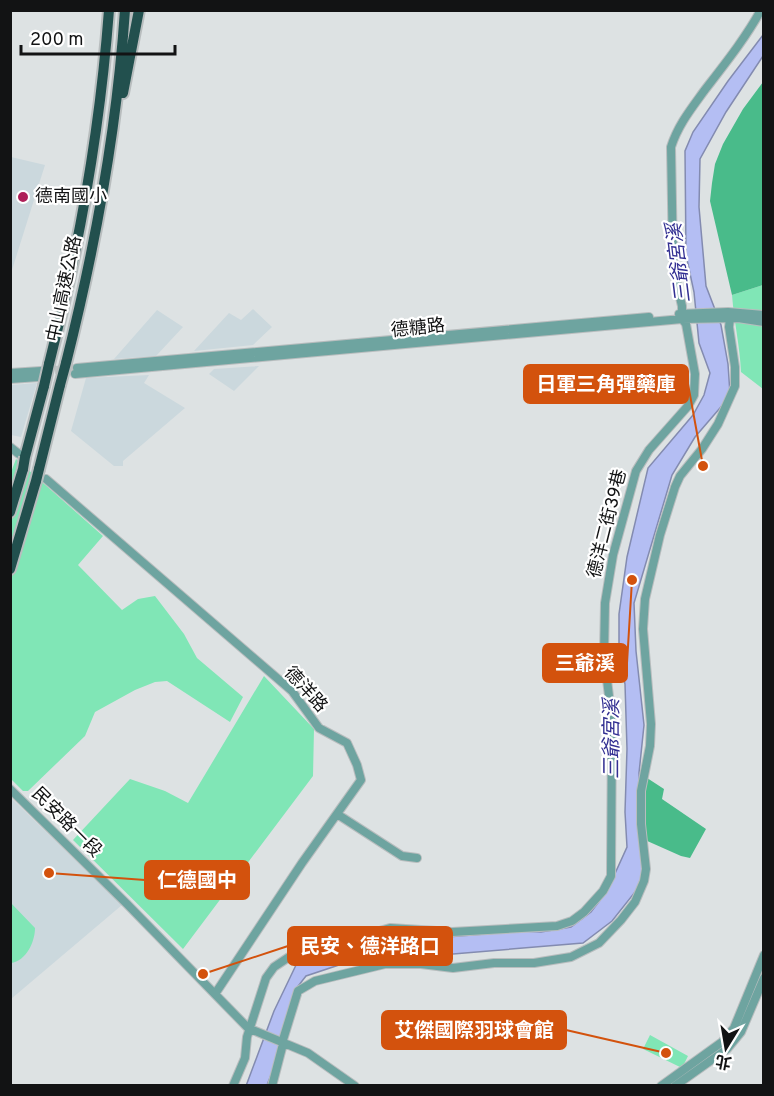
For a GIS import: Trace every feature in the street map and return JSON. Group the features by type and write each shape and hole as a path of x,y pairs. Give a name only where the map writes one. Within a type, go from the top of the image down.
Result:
{"highway":[{"path":"88,183 85,170 102,41 103,10"},
{"name":"中山高速公路","path":"10,512 22,469 22,456 73,264 88,183 109,10"},
{"name":"中山高速公路","path":"10,569 41,480 39,469 84,287 105,177 123,43 125,10"},
{"path":"105,177 112,167 128,61 139,10"}],"street":[{"name":"德洋二街39巷","path":"233,1086 245,1058 247,1037 252,1030 266,978 274,967 295,954 390,928 452,932 546,928 562,925 584,912 610,880 612,720 604,656 604,603 613,555 636,471 649,450 688,406 694,395 696,382 673,258 671,147 675,132 761,10"},
{"name":"德糖路","path":"727,315 764,322"},
{"path":"272,1086 281,1043 298,991 315,981 391,964 453,968 494,963 534,963 571,957 599,943 635,902 646,876 641,791 650,746 651,724 643,629 645,599 660,534 675,487 680,476 702,449 718,424 735,386 735,367 727,315"},
{"name":"德糖路","path":"76,371 684,316 764,315"},
{"path":"10,373 43,374"},
{"path":"10,379 43,374"},
{"path":"10,447 22,456"},
{"name":"德洋路","path":"41,480 292,692 319,729 347,743 357,765 361,780 215,994"},
{"name":"民安路一段","path":"10,789 252,1030"},
{"path":"337,814 402,856 417,858"},
{"path":"677,1083 734,1028 764,955"},
{"path":"661,1086 677,1083 727,1049 741,1032 764,978"},
{"path":"252,1030 308,1053 355,1086"}],"shaded area":[{"name":"德南國小","path":"11,157 45,165 11,273"},
{"path":"253,309 272,327 253,345 194,351 229,313 241,320"},
{"path":"157,310 183,327 156,356 114,359"},
{"path":"259,366 234,391 209,374 214,369"},
{"path":"149,375 144,383 185,408 123,461 123,466 114,466 71,431 86,378"},
{"path":"37,383 21,437 11,435 11,385"},
{"path":"11,798 122,905 11,999"}],"green space":[{"path":"763,82 763,285 732,295 710,201 712,183 715,164 723,144 743,109"},
{"path":"763,285 763,389 741,372 732,295"},
{"path":"16,459 103,536 78,565 122,610 138,599 155,596 184,634 197,658 243,697 230,722 167,681 155,682 95,712 85,736 28,791 23,791 11,779 10,475"},
{"path":"264,676 314,729 313,776 183,949 73,840 130,779 165,791 188,803"},
{"path":"644,776 664,789 662,799 706,829 690,858 645,840"},
{"path":"10,902 35,928 29,950 21,959 11,963"},
{"path":"650,1035 688,1056 682,1068 643,1049"}],"water":[{"path":"763,35 763,56 726,112 700,159 699,207 706,286 721,325 728,364 730,394 695,437 672,475 634,603 636,651 644,725 639,773 644,864 639,887 612,921 583,943 453,954 415,947 369,955 306,976 295,990 275,1065 267,1085 246,1086 274,1011 297,963 334,945 386,932 434,938 522,931 541,932 571,927 591,912 607,891 627,847 625,684 619,655 619,614 627,557 648,468 693,415 704,395 710,373 699,343 694,292 686,255 685,151 693,132"}],"tunnel":[{"path":"43,371 77,368"}],"place":[{"name":"德南國小","path":"23,197"},
{"name":"日軍三角彈藥庫","path":"703,466"},
{"name":"三爺溪","path":"632,580"},
{"name":"仁德國中","path":"49,873"},
{"name":"民安、德洋路口","path":"203,974"},
{"name":"艾傑國際羽球會館","path":"666,1053"}],"water label":[{"name":"三爺宮溪","path":"680,263"},
{"name":"三爺宮溪","path":"613,739"}]}
